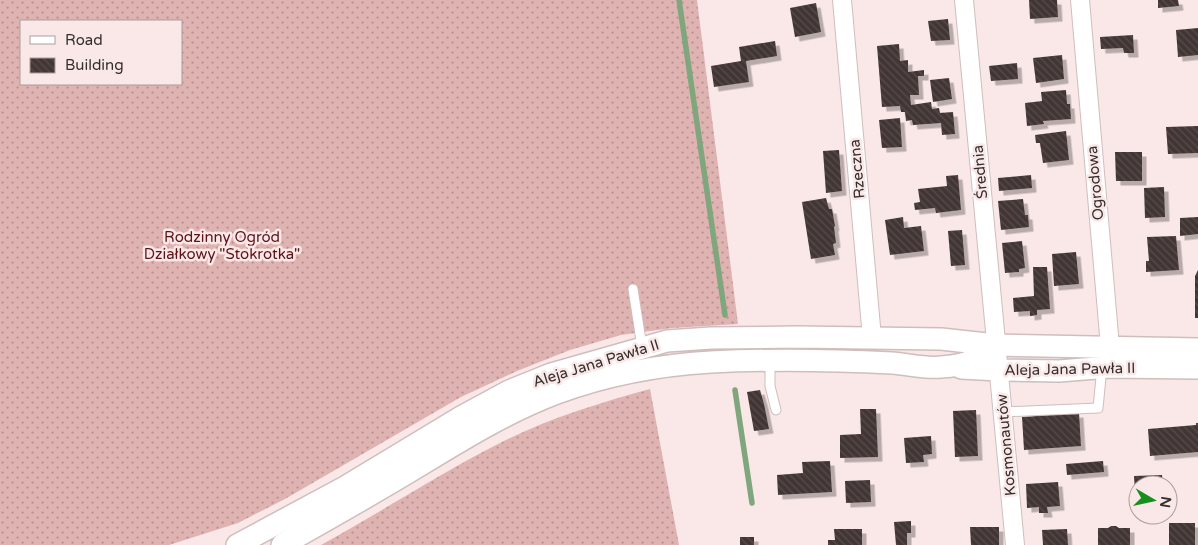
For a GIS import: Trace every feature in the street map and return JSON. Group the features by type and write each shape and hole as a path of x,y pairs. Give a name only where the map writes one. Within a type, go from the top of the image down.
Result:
{"street":[{"name":"Rzeczna","path":"842,0 872,338"},
{"name":"Średnia","path":"964,0 996,345"},
{"name":"Ogrodowa","path":"1080,0 1107,360"},
{"name":"Aleja Jana Pawła II","path":"238,545 345,487 461,417 509,391 551,374 667,341 710,338 797,337 941,339 1107,360 1198,368"},
{"path":"770,361 775,350 786,341 797,337"},
{"path":"872,338 883,358 893,363"},
{"name":"Aleja Jana Pawła II","path":"943,367 974,361 989,352 996,345"},
{"name":"Kosmonautów","path":"996,345 1015,545"},
{"name":"Aleja Jana Pawła II","path":"282,545 354,505 470,435 517,410 557,393 636,371 703,363 770,361 893,363 999,370 1059,371 1107,360 1198,349"}],"lane":[{"path":"633,289 642,347"},
{"path":"1002,412 1098,408 1107,360"},
{"path":"770,361 770,386 776,410"}],"green space":[{"name":"Rodzinny Ogród Działkowy \"Stokrotka\"","path":"0,0 697,0 738,324 672,328 621,335 570,350 517,371 461,397 285,499 238,523 169,545 0,545"},
{"path":"650,389 679,545 321,545 455,467 518,434 574,412"}],"building":[{"path":"1029,0 1057,0 1058,17 1030,19"},
{"path":"1158,0 1178,0 1179,6 1158,8"},
{"path":"816,3 821,32 795,37 790,8"},
{"path":"948,19 950,40 931,41 928,21"},
{"path":"1198,28 1198,55 1178,57 1176,30"},
{"path":"1133,35 1134,53 1124,53 1123,48 1101,49 1100,37"},
{"path":"775,41 777,56 746,61 749,82 714,87 711,66 741,61 739,47"},
{"path":"899,44 900,61 908,60 908,72 924,70 924,76 918,76 919,95 910,95 911,105 931,102 932,109 939,108 940,113 953,112 955,134 942,135 941,123 913,125 912,120 906,121 905,112 901,112 900,106 882,107 877,46"},
{"path":"1062,55 1064,79 1036,83 1033,58"},
{"path":"1017,63 1018,79 991,81 989,66"},
{"path":"949,78 952,99 933,102 930,80"},
{"path":"1066,90 1067,104 1070,104 1071,119 1043,121 1044,124 1027,126 1025,103 1042,101 1041,92"},
{"path":"900,118 902,147 882,148 879,120"},
{"path":"1198,126 1198,153 1168,154 1166,127"},
{"path":"1066,131 1069,160 1043,163 1040,143 1036,143 1035,135"},
{"path":"839,150 842,191 826,193 823,151"},
{"path":"1115,152 1142,152 1142,181 1116,181"},
{"path":"958,175 961,210 936,213 935,208 915,210 914,203 920,202 918,189 947,186 946,176"},
{"path":"1031,175 1032,188 999,191 998,178"},
{"path":"1164,187 1165,217 1145,218 1144,188"},
{"path":"826,198 829,209 832,209 835,226 836,243 833,244 835,255 811,259 802,202"},
{"path":"1023,199 1025,215 1028,215 1029,227 1001,230 998,201"},
{"path":"903,217 904,228 921,226 924,251 890,255 885,220"},
{"path":"1198,217 1198,234 1180,236 1180,218"},
{"path":"962,230 965,265 951,266 948,231"},
{"path":"1176,236 1179,270 1146,272 1146,261 1149,261 1147,237"},
{"path":"1022,241 1025,268 1019,269 1019,272 1005,273 1002,243"},
{"path":"1076,252 1079,284 1054,286 1052,254"},
{"path":"1033,267 1047,267 1050,309 1037,310 1037,315 1030,316 1030,311 1014,312 1013,298 1034,296"},
{"path":"1198,270 1198,318 1195,318 1195,276"},
{"path":"760,390 769,429 754,431 747,392"},
{"path":"860,409 876,409 878,457 840,458 840,435 861,434"},
{"path":"976,410 978,456 955,457 953,411"},
{"path":"1079,413 1081,446 1024,450 1022,417"},
{"path":"1198,423 1198,452 1150,456 1148,429 1196,425"},
{"path":"931,436 932,454 923,455 924,462 906,463 904,438"},
{"path":"830,461 832,492 778,495 777,475 803,473 802,462"},
{"path":"1103,461 1104,472 1067,475 1066,464"},
{"path":"870,480 871,502 846,503 845,481"},
{"path":"1058,482 1060,506 1047,507 1048,513 1039,513 1039,507 1027,508 1026,484"},
{"path":"911,521 911,533 907,533 907,545 896,545 894,522"},
{"path":"1195,523 1195,545 1169,545 1169,525"},
{"path":"1111,526 1130,528 1130,545 1098,545 1098,528 1108,528"},
{"path":"970,527 999,527 999,545 971,545"},
{"path":"834,529 862,529 862,545 828,545 828,540 835,540"},
{"path":"1067,529 1068,545 1043,545 1042,530"},
{"path":"740,537 754,537 754,545 740,545"}],"waterway":[{"path":"679,0 725,315"},
{"path":"735,390 752,503"}]}
